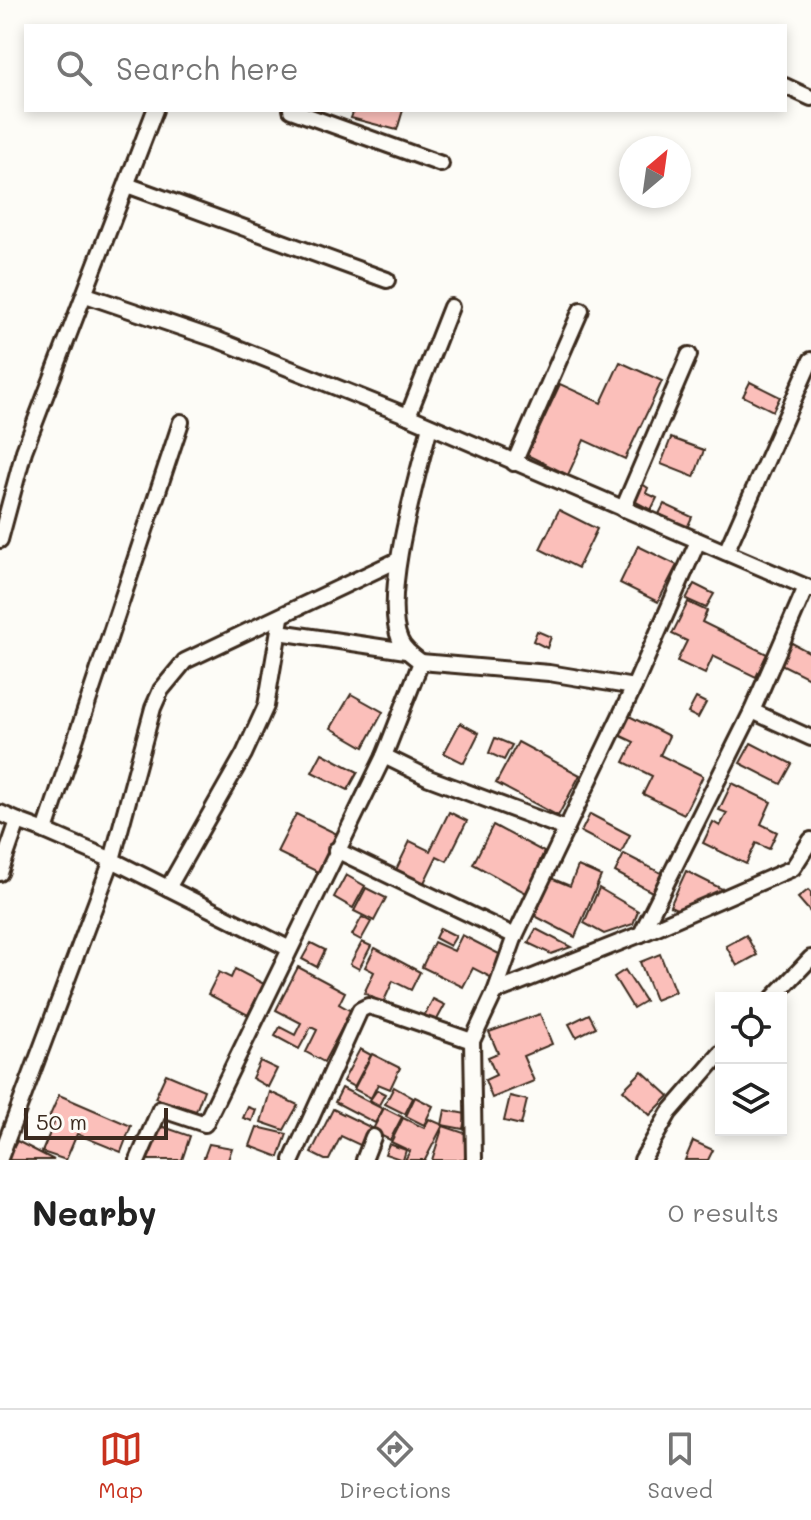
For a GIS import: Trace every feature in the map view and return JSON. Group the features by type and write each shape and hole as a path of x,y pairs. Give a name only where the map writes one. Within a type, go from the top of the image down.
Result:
{"street":[{"path":"787,87 811,98"},
{"path":"0,540 24,451 154,112"},
{"path":"297,112 441,164"},
{"path":"127,185 387,280"},
{"path":"86,295 218,340 408,416 808,588 752,711 641,934"},
{"path":"408,416 451,307"},
{"path":"514,463 581,310"},
{"path":"623,509 689,355"},
{"path":"726,552 811,360"},
{"path":"45,831 181,422"},
{"path":"406,651 399,638 396,620 398,560 430,426"},
{"path":"474,1160 472,1041 495,992 515,936 634,687 698,541"},
{"path":"0,1158 112,860 153,708 161,690 185,661 280,625 398,560"},
{"path":"280,625 406,651 421,662 549,673 634,687"},
{"path":"168,888 255,733 266,706 280,625"},
{"path":"138,1160 160,1109 205,1124 384,756 421,662"},
{"path":"752,711 811,738"},
{"path":"384,756 429,778 566,829"},
{"path":"0,813 112,860 288,948"},
{"path":"0,873 18,821"},
{"path":"495,992 641,934 793,868 811,840"},
{"path":"336,850 515,936"},
{"path":"779,992 811,958"},
{"path":"292,1160 360,1010 368,1006 472,1041"},
{"path":"642,1160 669,1113 715,1060"},
{"path":"364,1160 373,1137"}],"building":[{"path":"353,112 402,112 397,130 351,118"},
{"path":"620,362 662,381 625,459 584,440 568,475 527,455 560,384 601,403"},
{"path":"750,382 780,397 773,411 743,396"},
{"path":"671,438 704,450 694,477 661,464"},
{"path":"642,484 648,488 646,493 657,498 651,510 634,501"},
{"path":"664,504 692,517 687,528 659,514"},
{"path":"559,510 597,529 578,568 540,549"},
{"path":"638,546 677,565 658,602 620,583"},
{"path":"694,584 714,594 706,608 686,599"},
{"path":"688,602 707,611 702,622 767,654 756,677 713,656 705,674 677,661 687,641 672,634"},
{"path":"537,631 551,637 547,648 533,641"},
{"path":"788,641 811,653 811,679 777,662"},
{"path":"351,694 383,712 364,747 331,728"},
{"path":"696,698 706,703 698,718 688,713"},
{"path":"629,716 669,736 660,755 703,776 684,814 643,794 652,776 624,762 634,742 619,735"},
{"path":"460,723 479,733 464,763 444,753"},
{"path":"495,738 512,745 504,760 489,753"},
{"path":"518,742 580,775 558,816 496,783"},
{"path":"751,743 792,764 781,784 740,763"},
{"path":"322,753 358,772 348,790 312,772"},
{"path":"732,783 771,802 761,824 777,832 769,849 756,843 746,864 703,843 713,822 720,826 727,813 719,810"},
{"path":"449,812 467,821 447,861 437,856 421,889 393,876 410,841 430,851"},
{"path":"296,814 339,835 320,873 277,852"},
{"path":"590,814 630,835 621,853 581,832"},
{"path":"493,825 544,852 539,863 543,865 528,894 473,864"},
{"path":"624,854 665,875 656,894 615,872"},
{"path":"578,866 601,876 575,937 535,916 551,878 570,886"},
{"path":"686,871 725,893 681,911 670,906"},
{"path":"346,875 365,886 353,908 334,897"},
{"path":"366,888 386,898 374,921 354,911"},
{"path":"599,888 638,911 633,924 604,934 584,923"},
{"path":"808,890 811,893 811,913 798,898"},
{"path":"362,917 371,922 361,940 352,935"},
{"path":"440,928 456,936 450,946 435,938"},
{"path":"536,929 571,947 551,954 528,943"},
{"path":"462,935 503,956 492,978 473,968 463,987 422,967 434,942 454,951"},
{"path":"746,935 757,955 737,966 726,946"},
{"path":"362,942 371,946 359,969 350,964"},
{"path":"311,943 325,950 317,967 302,959"},
{"path":"375,948 420,972 411,990 393,981 383,1003 364,993 374,972 365,967"},
{"path":"660,954 675,992 655,1000 640,962"},
{"path":"298,967 345,992 339,1004 351,1011 324,1062 306,1052 317,1030 311,1027 299,1049 275,1036 280,1027 295,1035 301,1023 276,1010"},
{"path":"235,969 264,984 248,1015 208,994 219,972 231,978"},
{"path":"625,970 645,1001 633,1008 614,977"},
{"path":"433,999 445,1005 434,1025 423,1018"},
{"path":"540,1014 552,1044 523,1056 534,1081 492,1098 485,1080 496,1075 488,1057 498,1053 489,1032"},
{"path":"589,1014 596,1027 576,1037 569,1024"},
{"path":"360,1049 371,1055 354,1087 343,1081"},
{"path":"372,1054 400,1068 390,1089 378,1084 371,1098 354,1089"},
{"path":"260,1061 277,1069 268,1087 252,1078"},
{"path":"642,1071 669,1096 650,1115 623,1090"},
{"path":"166,1074 204,1090 196,1111 155,1098"},
{"path":"394,1087 413,1098 405,1114 385,1104"},
{"path":"342,1088 383,1109 375,1123 335,1102"},
{"path":"377,1090 385,1094 379,1105 370,1100"},
{"path":"270,1092 298,1105 284,1130 261,1122"},
{"path":"59,1095 131,1126 121,1152 77,1134 66,1160 42,1152 54,1123 48,1120"},
{"path":"510,1096 527,1100 521,1125 504,1121"},
{"path":"415,1097 433,1106 424,1125 406,1116"},
{"path":"248,1107 256,1110 252,1121 243,1118"},
{"path":"384,1108 402,1117 390,1140 372,1131"},
{"path":"333,1109 372,1128 362,1146 341,1136 329,1160 325,1160 311,1153"},
{"path":"445,1110 466,1114 463,1129 442,1125"},
{"path":"403,1118 424,1128 429,1119 443,1125 425,1160 405,1160 410,1151 391,1142"},
{"path":"158,1125 190,1136 182,1160 145,1160"},
{"path":"443,1126 473,1136 464,1160 432,1160"},
{"path":"257,1127 287,1134 279,1157 250,1146"},
{"path":"17,1141 54,1160 7,1160"},
{"path":"693,1141 713,1150 708,1160 685,1160"},
{"path":"209,1144 232,1148 228,1160 203,1160"},
{"path":"389,1144 406,1150 403,1160 385,1154"}]}
